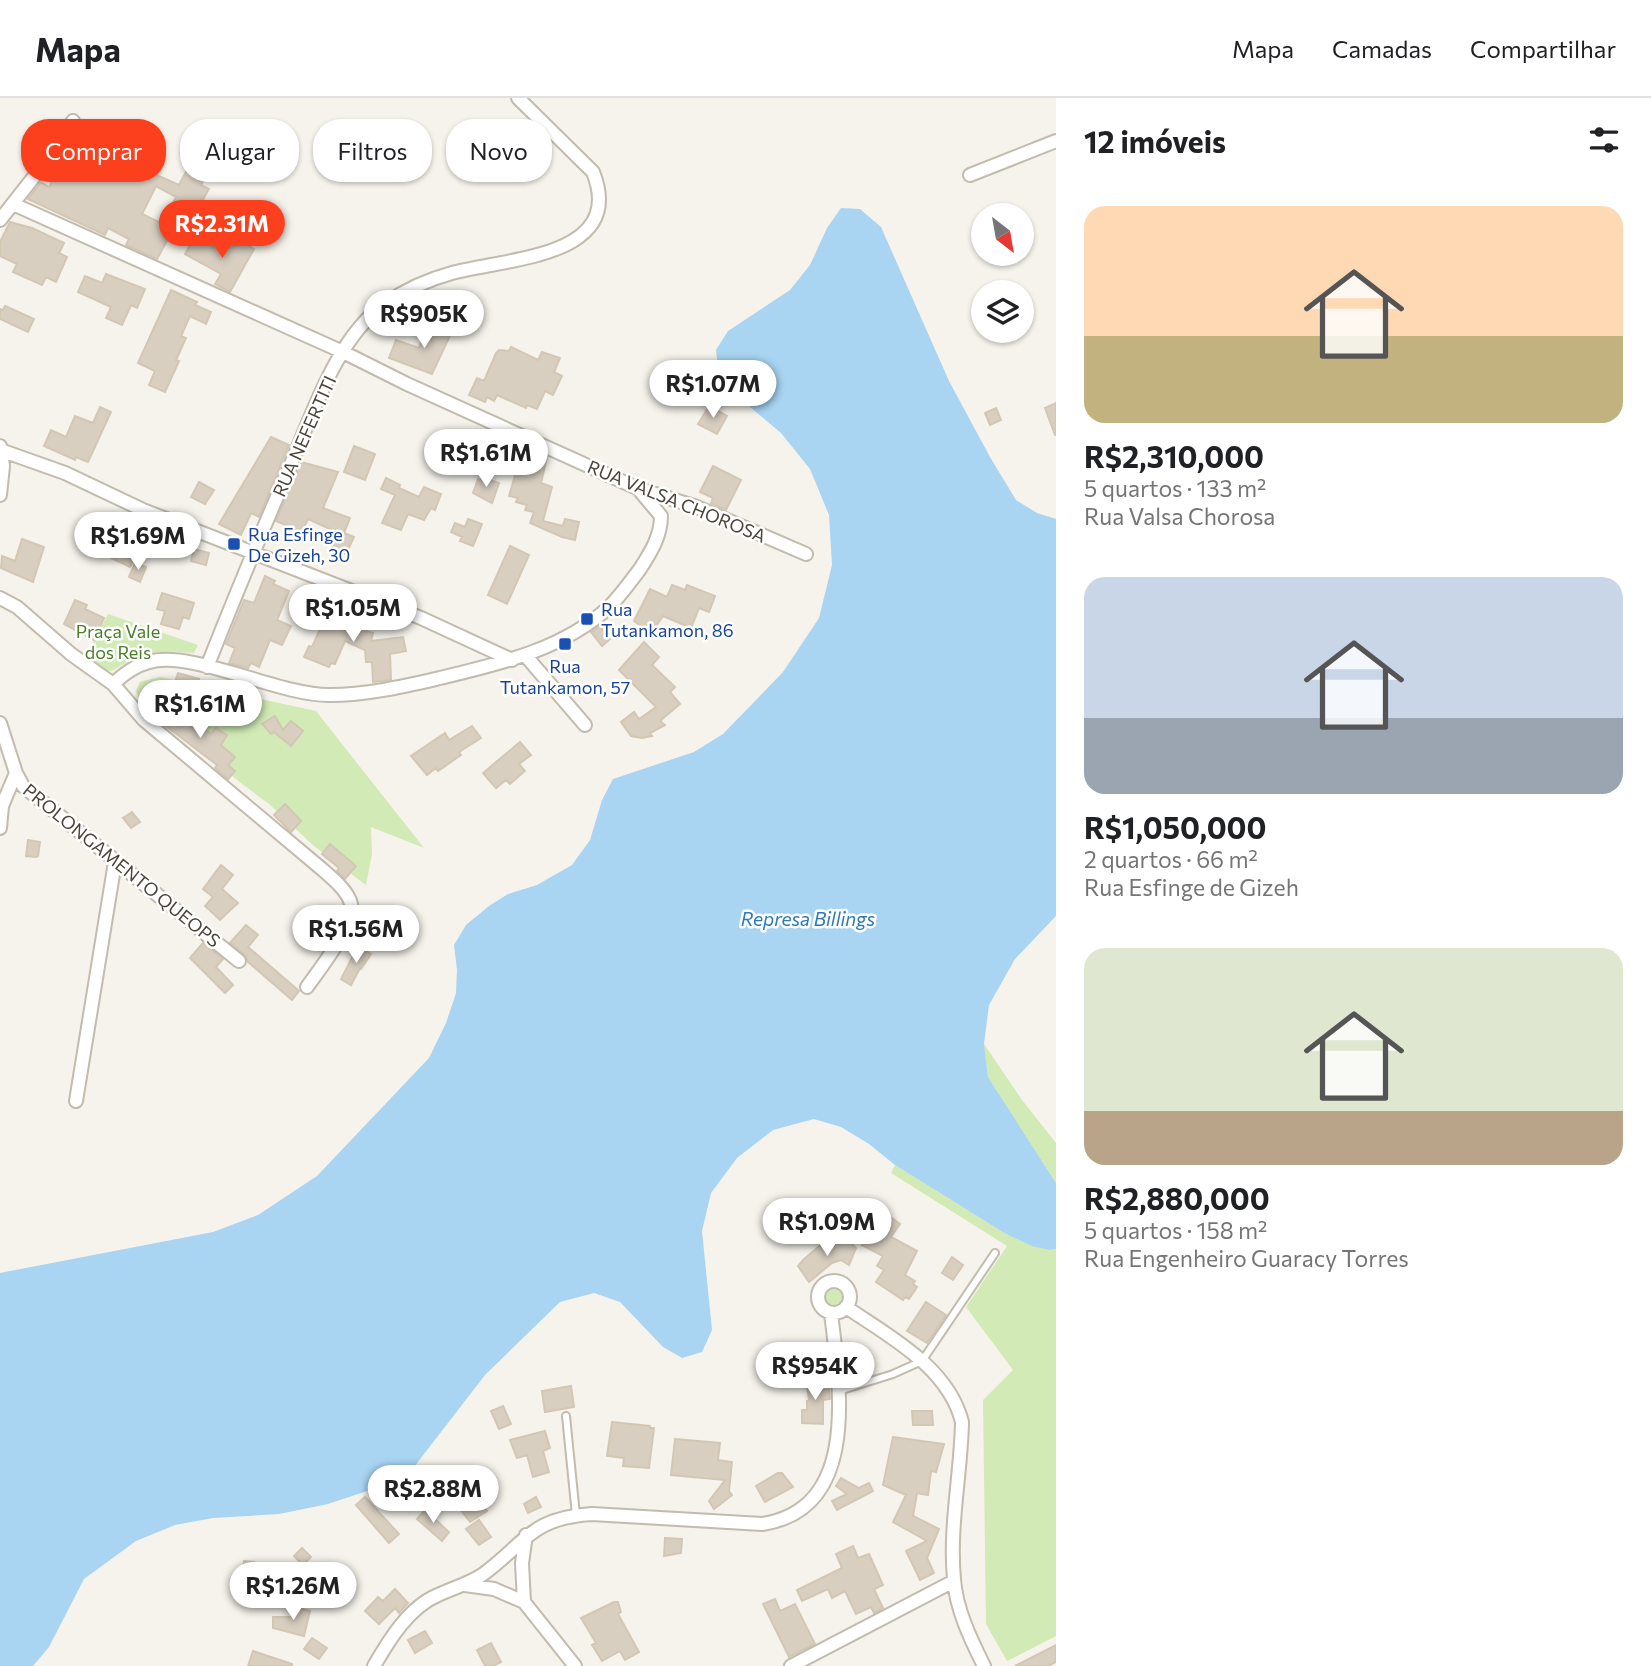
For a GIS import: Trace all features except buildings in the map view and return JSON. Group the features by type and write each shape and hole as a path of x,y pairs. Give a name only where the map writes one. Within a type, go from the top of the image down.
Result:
{"street":[{"name":"RUA NEFERTITI","path":"207,667 308,425 343,352 359,328 374,312 434,279 558,248 588,231 596,219 600,189 593,172 518,98"},
{"path":"970,175 1056,141"},
{"path":"0,220 29,182"},
{"name":"RUA VALSA CHOROSA","path":"13,204 639,489 697,507 806,554"},
{"path":"0,495 1,448 65,473 142,510 421,618 512,660"},
{"path":"113,684 125,673 151,661 172,660 327,696 417,683 512,660 565,636 608,608 645,561 659,535 661,516 639,489"},
{"path":"0,598 17,607 71,654 113,684 144,720 323,870 348,897 351,909 341,935 307,987"},
{"path":"525,655 585,725"},
{"name":"PROLONGAMENTO QUEOPS","path":"0,723 16,773 23,786 239,961"},
{"path":"0,828 6,791 16,773"},
{"path":"76,1101 115,862"},
{"path":"828,1282 839,1282 847,1288 850,1298 846,1307 831,1313 822,1308 818,1298 820,1288 828,1282"},
{"path":"846,1307 922,1361 958,1405 962,1422 953,1551 954,1581 963,1616 984,1666"},
{"path":"374,1666 395,1633 418,1608 482,1574 526,1535 544,1524 576,1515 619,1515 762,1524 782,1519 812,1497 829,1473 838,1440 838,1391 831,1313"},
{"path":"524,1602 522,1563 526,1535"},
{"path":"791,1666 954,1581"},
{"path":"465,1585 494,1589 524,1602 575,1666"}],"lane":[{"path":"838,1391 893,1374 922,1361 995,1253"},
{"path":"566,1416 576,1515"}],"green space":[{"name":"Praça Vale dos Reis","path":"108,614 198,645 194,653 148,654 102,673 85,658"},
{"name":"Praça Vale dos Reis","path":"160,677 316,711 424,848 371,827 372,854 366,885 315,847 269,804 140,700 136,691 140,682"},
{"path":"984,1044 1022,1100 1056,1143 1056,1183 988,1077"},
{"path":"895,1165 1006,1234 1050,1250 1056,1249 1056,1636 1007,1661 986,1624 983,1400 1013,1370 966,1307 1007,1246 891,1173"},
{"path":"834,1286 842,1289 845,1297 842,1305 834,1308 826,1305 823,1297 826,1289"}],"water":[{"name":"Represa Billings","path":"841,208 860,209 881,227 949,381 1016,500 1037,513 1056,519 1056,916 1015,959 989,1005 984,1044 988,1077 1056,1183 1056,1249 1032,1246 1006,1234 895,1165 869,1144 841,1127 814,1119 773,1130 737,1158 711,1193 702,1231 712,1330 702,1352 682,1358 663,1347 620,1302 594,1293 560,1302 485,1375 414,1467 388,1484 328,1504 279,1514 213,1518 175,1525 136,1541 84,1579 49,1647 33,1666 0,1666 0,1273 213,1232 258,1215 317,1176 429,1058 446,1023 456,993 454,945 466,925 508,894 537,885 572,865 590,840 602,800 613,779 694,752 723,734 783,672 819,618 832,565 829,515 810,469 781,433 736,395 718,369 716,350 728,331 790,290 810,265 827,228"}],"place":[{"name":"Rua Esfinge De Gizeh, 30","path":"234,544"},
{"name":"Rua Tutankamon, 86","path":"587,619"},
{"name":"Rua Tutankamon, 57","path":"565,644"}]}
